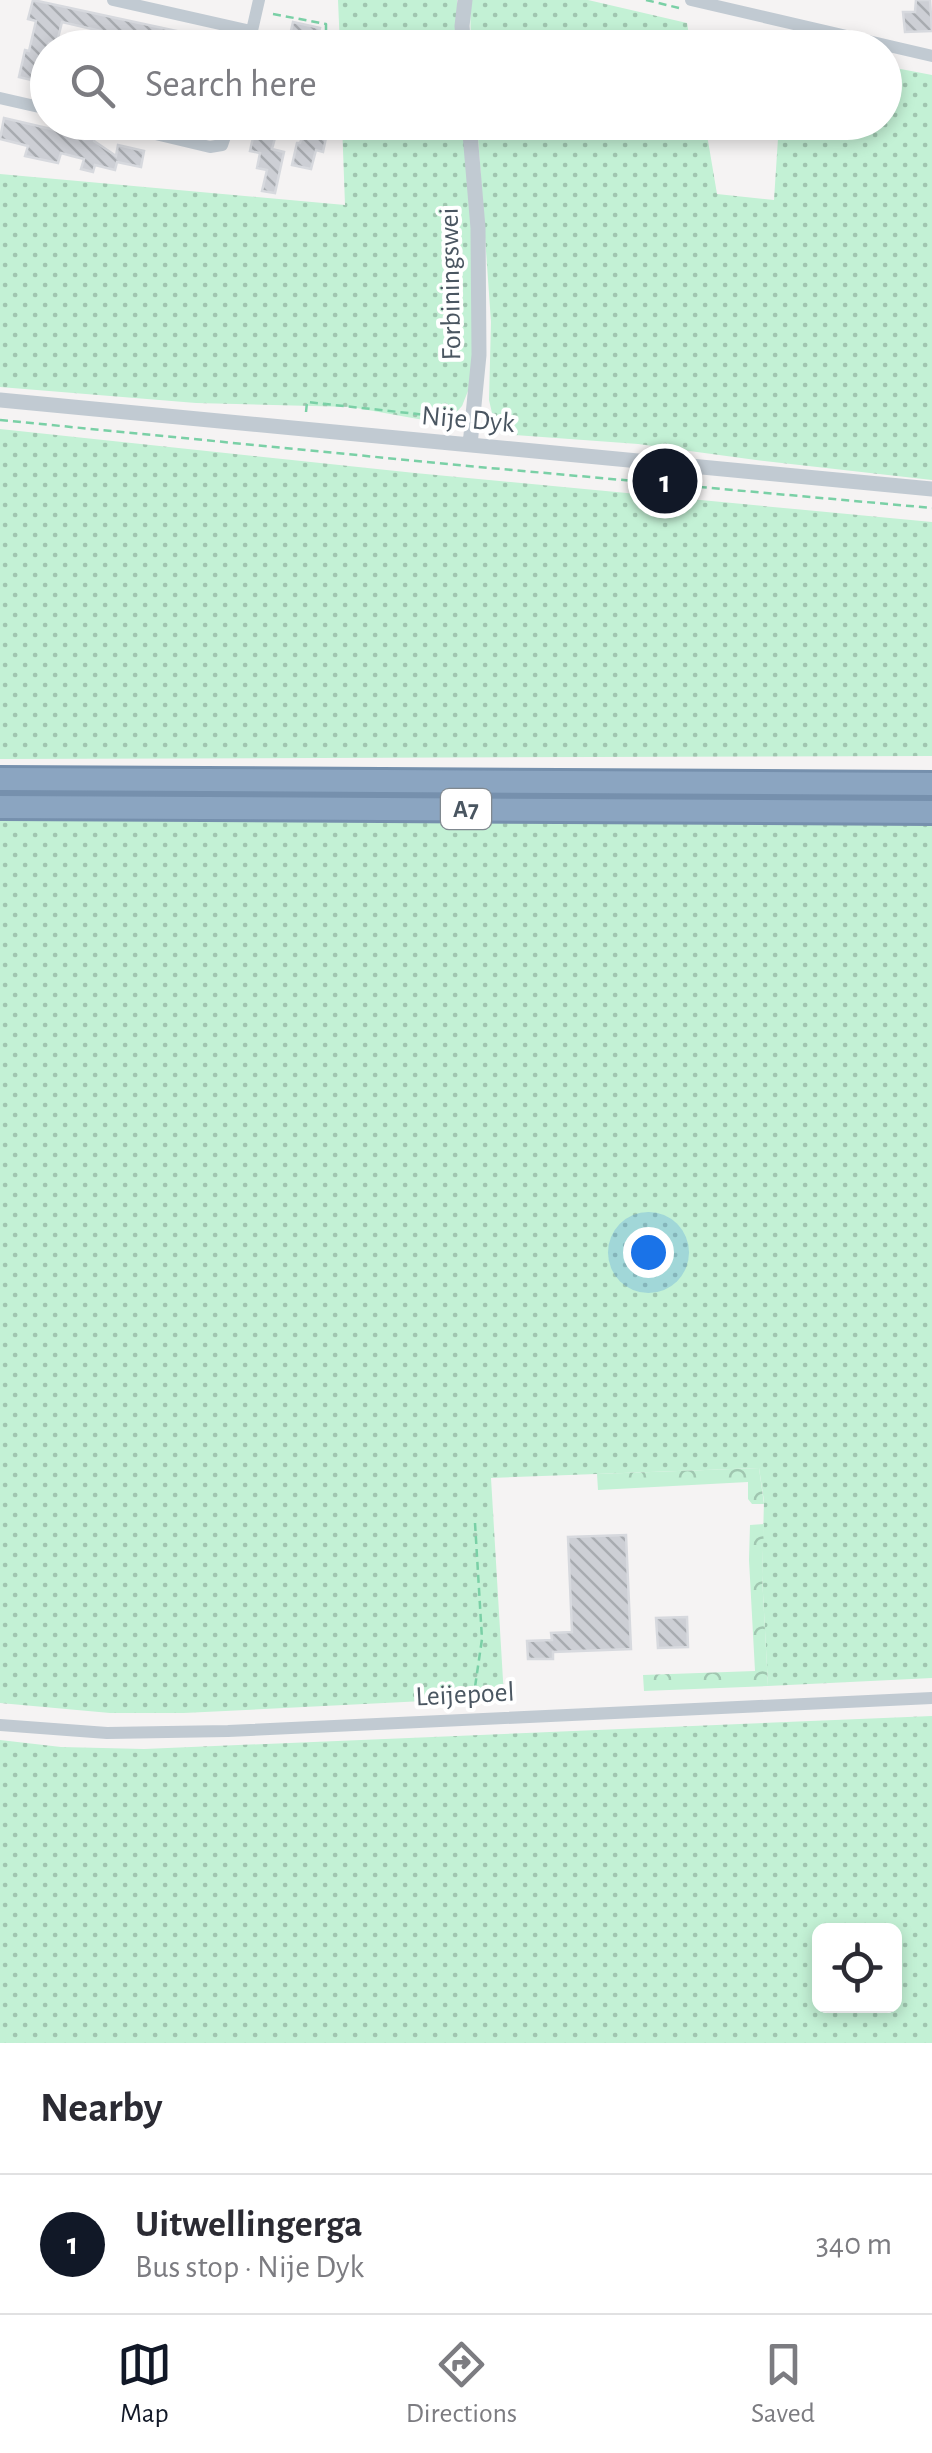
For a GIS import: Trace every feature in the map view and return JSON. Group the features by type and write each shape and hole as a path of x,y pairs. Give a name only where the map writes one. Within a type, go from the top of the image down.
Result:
{"highway":[{"name":"A7","path":"0,779 932,784"},
{"name":"A7","path":"0,806 932,812"}],"street":[{"path":"113,0 243,30"},
{"path":"462,30 465,0"},
{"path":"691,0 820,30"},
{"path":"252,30 258,5"},
{"path":"902,49 932,56"},
{"path":"0,98 30,105"},
{"path":"181,140 210,147 222,145 224,140"},
{"name":"Forbiningswei","path":"470,445 479,337 478,228 471,140"},
{"name":"Nije Dyk","path":"0,400 932,489"},
{"name":"Leijepoel","path":"0,1724 107,1733 228,1731 932,1698"}],"path":[{"path":"258,5 326,24 326,30"},
{"path":"306,414 307,402 454,418 460,406"},
{"name":"Nije Dyk","path":"0,420 932,508"},
{"path":"475,1523 482,1639 474,1687 476,1720"}],"green space":[{"path":"338,0 457,0 458,30 339,30"},
{"path":"470,0 588,0 687,23 688,30 471,30"},
{"path":"902,69 932,75 932,480 638,444 502,434 495,426 489,400 491,322 478,140 708,140 717,194 774,200 778,140 902,140"},
{"path":"343,140 465,140 475,270 476,355 462,406 446,424 351,407 196,403 0,387 0,174 345,205"},
{"path":"0,429 932,522 932,756 0,759"},
{"path":"0,819 932,822 932,1678 768,1686 762,1575 764,1501 759,1468 491,1478 504,1697 184,1713 110,1713 0,1703"},
{"path":"759,1468 764,1504 752,1504 748,1499 748,1482 598,1490 597,1474"},
{"path":"764,1524 762,1575 768,1686 644,1691 643,1675 755,1671 750,1525"},
{"path":"932,1716 932,2043 0,2043 0,1740 61,1747 144,1749"}],"building":[{"path":"33,0 172,30 96,30 62,22 60,30 34,30 36,21 28,19"},
{"path":"916,0 930,0 932,31 905,32 903,12 915,12"},
{"path":"293,22 320,28 320,30 291,30"},
{"path":"30,47 30,80 19,77 25,50 29,51"},
{"path":"4,118 30,124 30,140 94,140 116,156 118,145 144,151 141,167 117,162 115,170 95,165 93,172 81,169 84,159 61,153 58,163 25,156 28,146 0,139"},
{"path":"252,140 274,140 272,149 284,152 275,193 262,191 267,170 257,168 260,153 250,151"},
{"path":"326,140 323,152 316,150 311,169 292,165 300,143"},
{"path":"626,1535 631,1649 553,1652 553,1659 528,1659 527,1641 552,1640 551,1633 572,1632 568,1537"},
{"path":"687,1617 688,1647 658,1648 656,1618"}],"place":[{"name":"Uitwellingerga","path":"665,481"}]}
